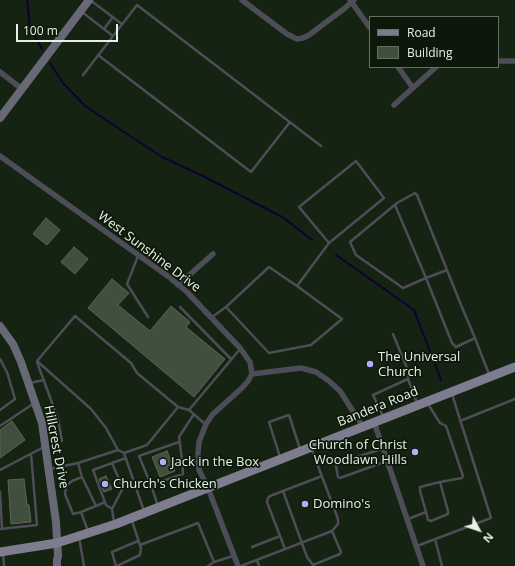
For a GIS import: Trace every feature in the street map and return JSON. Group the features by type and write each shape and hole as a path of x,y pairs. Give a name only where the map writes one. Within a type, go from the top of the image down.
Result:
{"main road":[{"path":"0,118 89,0"},
{"name":"Hillcrest Drive","path":"0,326 12,344 29,383 42,423 56,522 58,556 56,560 57,566"},
{"name":"Bandera Road","path":"2,552 57,543 115,525 515,367"},
{"name":"Hillcrest Drive","path":"58,556 61,558 62,566"}],"street":[{"path":"242,0 287,34 297,38 303,38 309,35 352,1 369,26"},
{"path":"499,61 515,61"},
{"path":"399,68 413,88"},
{"path":"394,105 435,68"},
{"path":"0,72 22,89"},
{"name":"West Sunshine Drive","path":"0,156 187,292 240,348 250,362 252,374"},
{"path":"178,285 213,254"},
{"path":"238,566 208,488 199,470 199,442 206,424 213,414 242,388 252,374 292,368 307,368 329,381 340,391 363,427"},
{"path":"374,422 423,566"}],"lane":[{"path":"89,0 122,24"},
{"path":"83,75 136,5 321,146"},
{"path":"80,10 112,36"},
{"path":"104,29 113,17"},
{"path":"98,55 251,172 290,122"},
{"path":"297,286 329,243 384,198 356,161 299,207 329,243"},
{"path":"447,270 403,288 356,255 350,242 395,205 415,193 417,195 475,338 489,377"},
{"path":"395,205 452,343 456,347 475,338"},
{"path":"138,255 127,284 148,317"},
{"path":"211,318 226,307 269,268 342,318 311,345 269,352 226,307"},
{"path":"180,307 231,359"},
{"path":"37,361 75,316 131,363 137,373 178,407 189,410 206,424"},
{"path":"393,334 409,374 408,379 422,403 440,423 446,426 463,476 462,478 440,482 420,487 428,520 431,521 448,514 440,482"},
{"path":"189,410 240,348"},
{"path":"0,359 7,372 15,399 0,410"},
{"path":"37,361 58,419 62,441"},
{"path":"37,361 91,409 106,428 118,450 124,453 145,513"},
{"path":"384,418 373,395 408,379"},
{"path":"29,383 44,380"},
{"path":"417,546 491,518 451,392"},
{"path":"460,421 515,399"},
{"path":"0,426 35,402"},
{"path":"124,453 147,444 178,407"},
{"path":"151,485 183,474 179,437 194,414"},
{"path":"281,459 269,422 289,415 301,451"},
{"path":"42,423 58,419"},
{"path":"159,508 139,456 179,442"},
{"path":"0,470 45,446"},
{"path":"241,566 332,531 338,524 338,520 311,448"},
{"path":"383,448 337,464 338,477 340,478 387,461"},
{"path":"49,470 78,464 118,450"},
{"path":"0,492 1,529 37,525 31,454"},
{"path":"112,509 106,505 93,470 126,458"},
{"path":"182,460 198,461"},
{"path":"112,463 123,488"},
{"path":"78,464 82,477 96,506"},
{"path":"285,549 267,502 270,496 322,476"},
{"path":"82,477 72,481 66,486 66,494 73,514 105,502"},
{"path":"115,525 112,509 123,488 135,485"},
{"path":"283,491 310,562 313,565 340,554 341,552 332,531"},
{"path":"81,512 89,534"},
{"path":"407,520 426,512"},
{"path":"131,519 141,548 140,555 116,566 112,552 138,541"},
{"path":"140,545 198,523 214,562"},
{"path":"252,547 280,536"},
{"path":"79,537 84,566"},
{"path":"435,539 442,566"},
{"path":"2,552 4,566"},
{"path":"208,566 214,562 234,555"},
{"path":"257,560 260,566"}],"building":[{"path":"46,218 60,230 47,245 33,234"},
{"path":"74,247 88,259 75,274 61,262"},
{"path":"112,279 129,293 118,305 150,331 171,306 190,322 186,327 225,359 194,397 88,308"},
{"path":"12,421 25,440 0,458 0,430"},
{"path":"167,451 175,471 160,477 152,457"},
{"name":"Church's Chicken","path":"106,476 112,489 104,492 99,479"},
{"path":"24,479 27,505 29,505 31,522 11,524 8,480"}],"waterway":[{"path":"27,0 30,28 42,49"},
{"path":"50,63 63,83 85,106 162,157 203,176 284,218 312,240"},
{"path":"336,255 414,310 441,380"}],"place":[{"name":"The Universal Church","path":"370,364"},
{"name":"Church of Christ Woodlawn Hills","path":"415,452"},
{"name":"Jack in the Box","path":"163,462"},
{"name":"Church's Chicken","path":"105,484"},
{"name":"Domino's","path":"305,504"}]}
